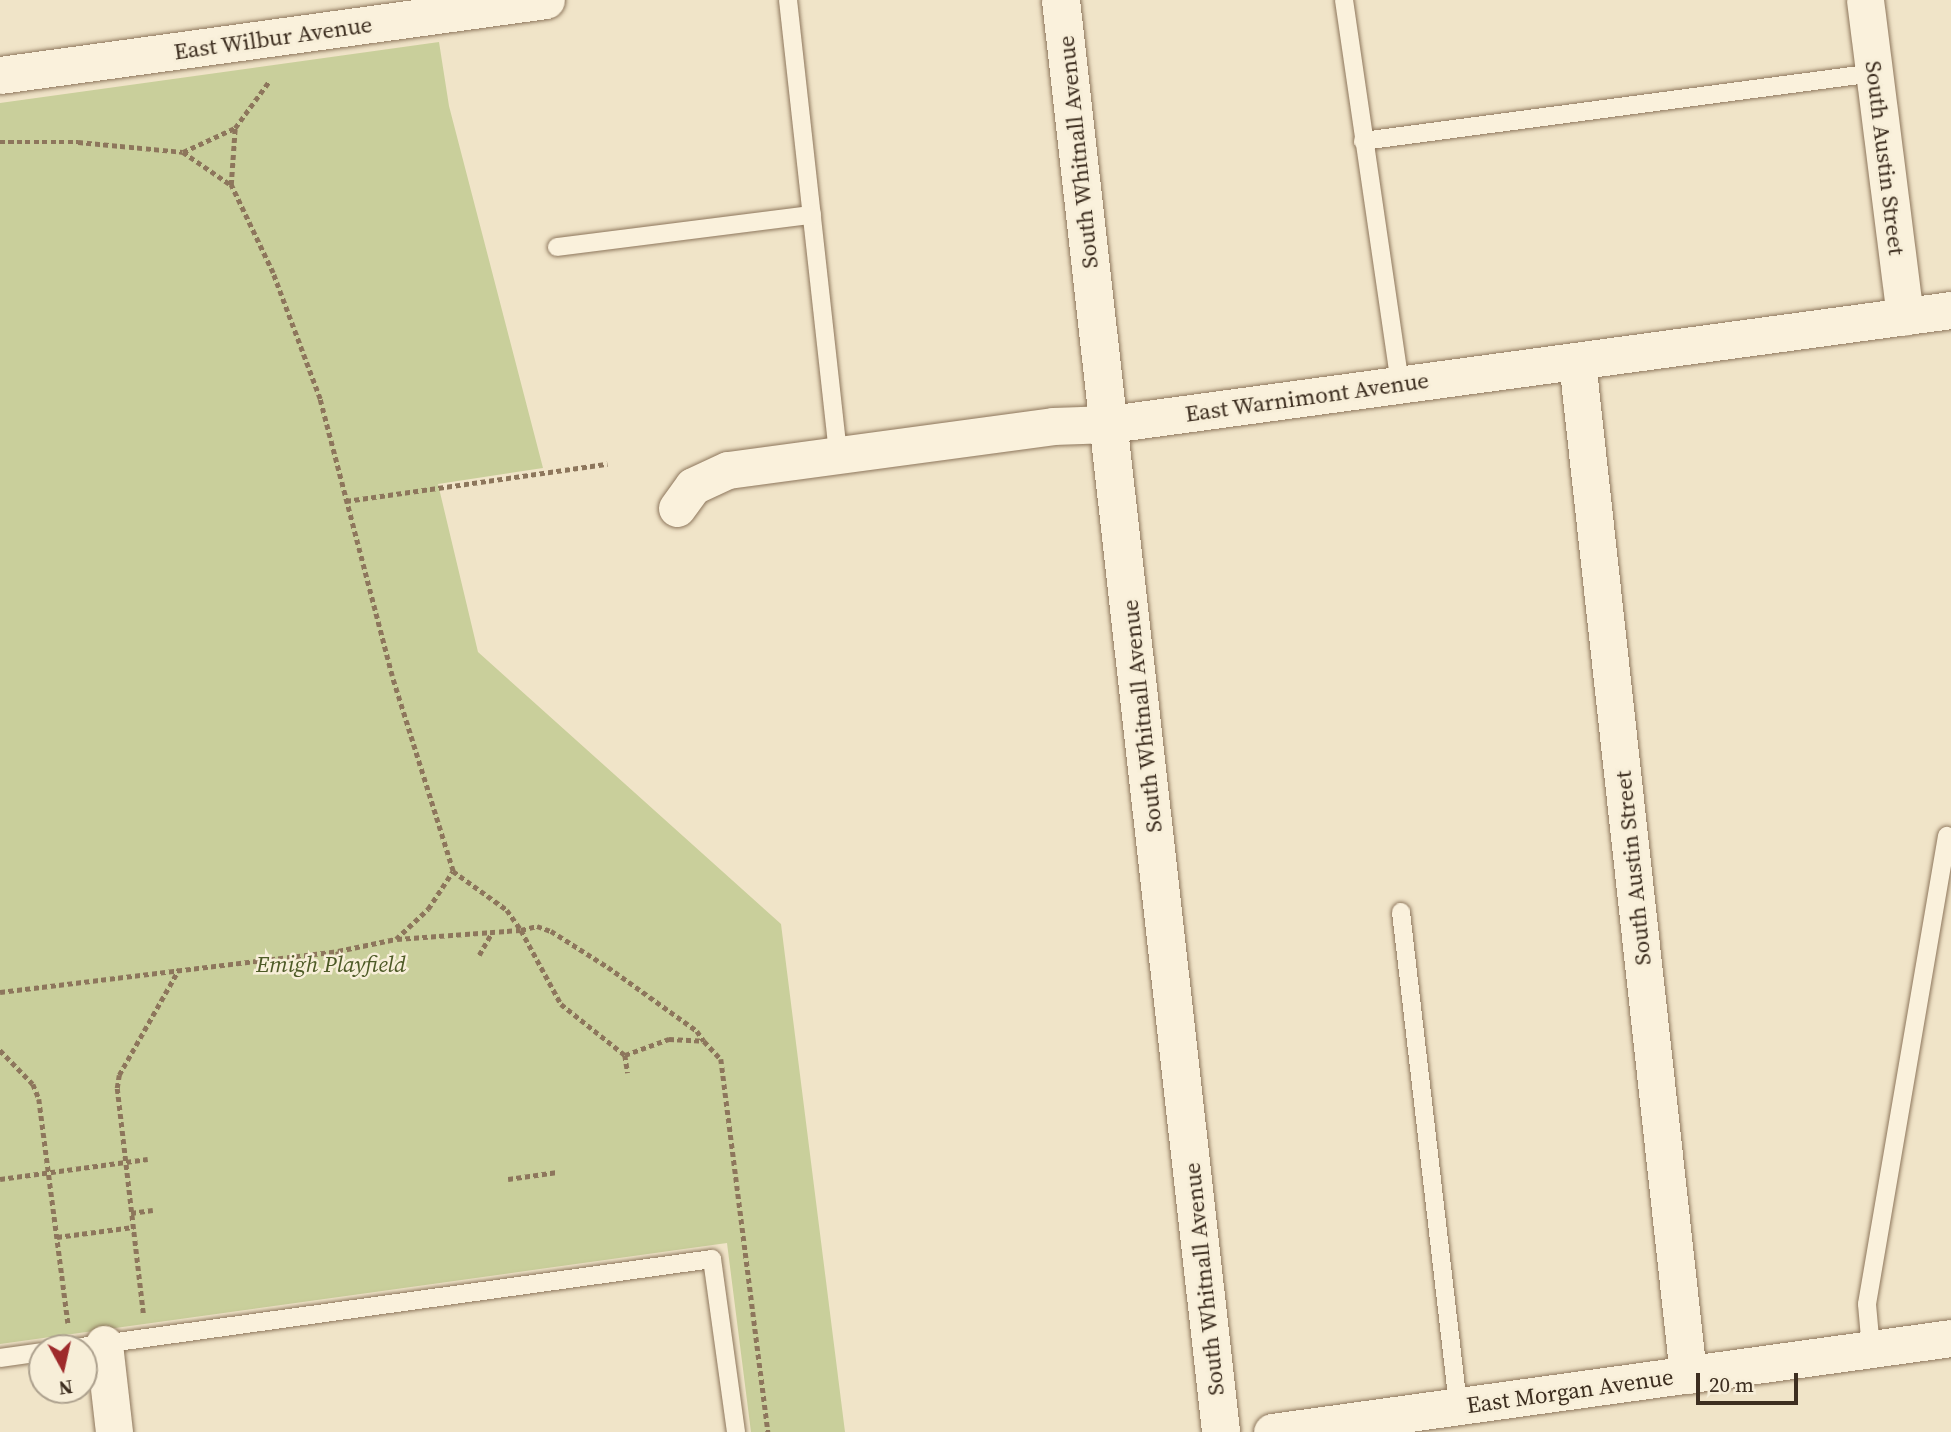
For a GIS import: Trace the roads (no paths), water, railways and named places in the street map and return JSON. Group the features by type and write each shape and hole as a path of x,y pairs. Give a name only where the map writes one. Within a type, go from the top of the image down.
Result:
{"street":[{"name":"East Wilbur Avenue","path":"0,75 546,0"},
{"name":"South Whitnall Avenue","path":"1061,0 1221,1432"},
{"name":"South Austin Street","path":"1865,0 1905,316"},
{"name":"East Warnimont Avenue","path":"677,508 693,486 708,476 838,454 1053,426 1110,424 1951,310"},
{"name":"South Austin Street","path":"1577,361 1688,1375"},
{"name":"East Morgan Avenue","path":"1272,1432 1951,1338"},
{"path":"98,1387 114,1432"}],"lane":[{"path":"789,0 838,454"},
{"path":"1344,0 1400,385"},
{"path":"1363,141 1874,73"},
{"path":"557,247 812,215"},
{"path":"1871,1349 1867,1304 1947,836"},
{"path":"1401,912 1458,1406"},
{"path":"98,1341 143,1338 712,1259 736,1432"},
{"path":"0,1358 28,1354"}],"park label":[{"name":"Emigh Playfield","path":"331,964"}]}
